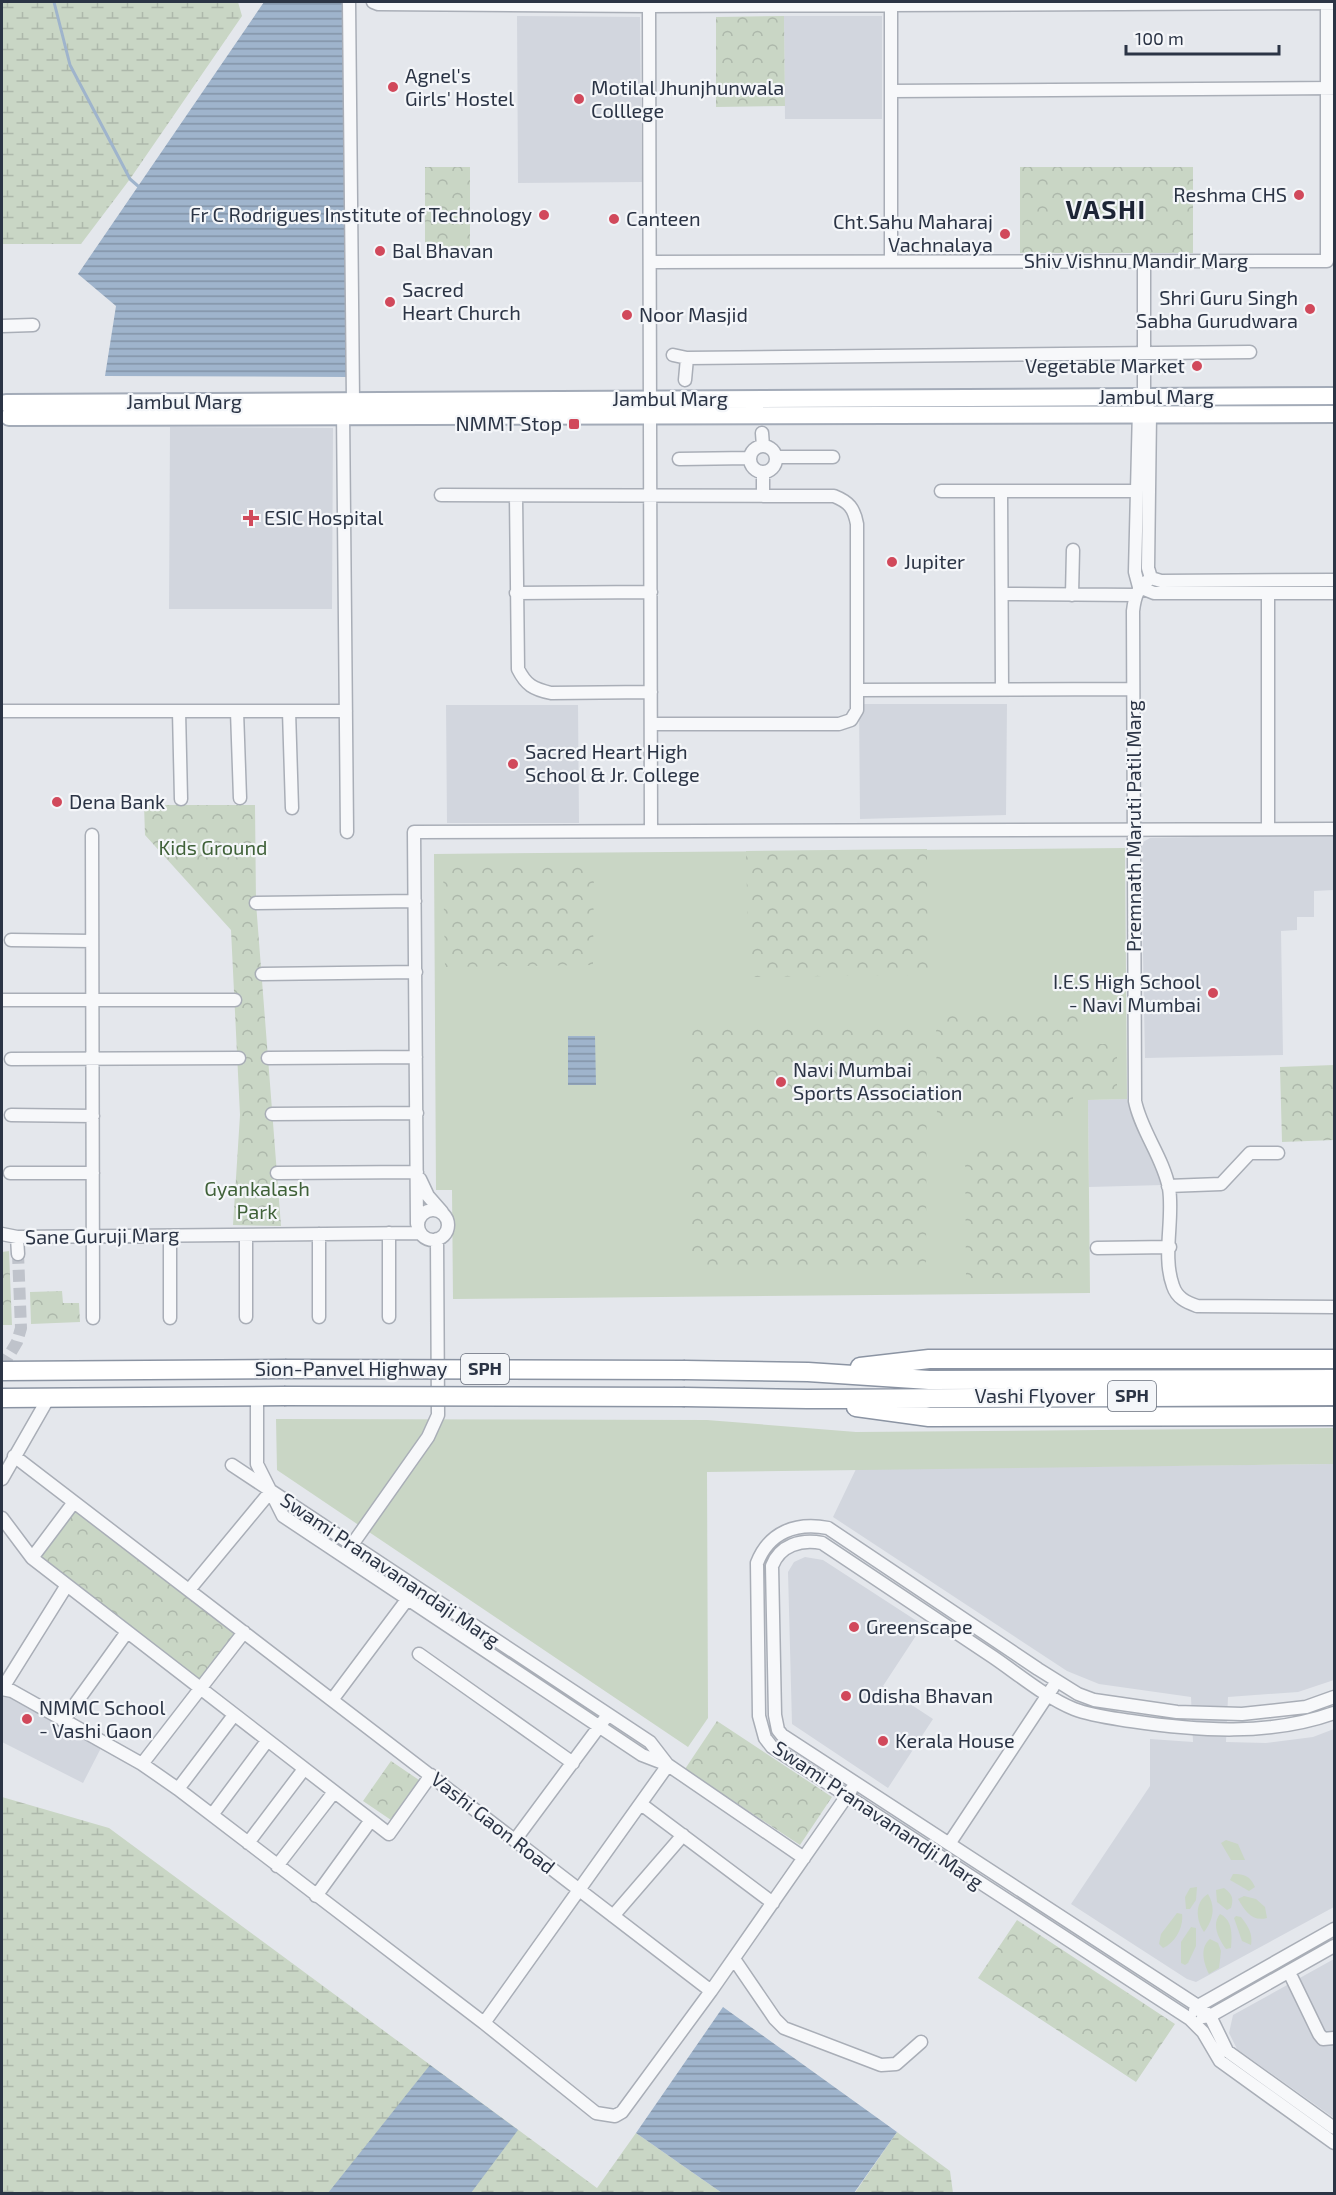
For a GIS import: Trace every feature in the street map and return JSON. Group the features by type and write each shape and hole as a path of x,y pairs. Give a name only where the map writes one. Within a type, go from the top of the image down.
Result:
{"highway":[{"path":"808,1372 929,1359 1335,1359"},
{"name":"Sion-Panvel Highway","path":"2,1371 285,1369 808,1372"},
{"name":"Vashi Flyover","path":"808,1372 929,1388 1335,1396"},
{"name":"Vashi Flyover","path":"807,1399 929,1388 1335,1379"},
{"name":"Sion-Panvel Highway","path":"2,1398 285,1396 807,1399"},
{"path":"807,1399 929,1417 1335,1416"}],"main road":[{"name":"Jambul Marg","path":"650,408 1144,397 1335,396"},
{"name":"Jambul Marg","path":"5,411 346,406 1335,414"}],"street":[{"path":"347,832 346,406 349,2"},
{"path":"373,2 650,6 1331,3"},
{"name":"Shiv Vishnu Mandir Marg","path":"650,262 1327,261 1331,3"},
{"path":"891,5 891,261"},
{"path":"650,6 651,831"},
{"path":"891,91 1331,88"},
{"name":"Premnath Maruti Patil Marg","path":"1144,261 1144,397 1136,491 1135,572 1137,591 1133,689 1135,1101 1140,1119 1168,1186 1174,1287 1182,1300 1197,1306 1335,1307"},
{"path":"2,326 33,326"},
{"path":"673,355 687,357 1144,351 1250,352"},
{"path":"685,380 687,357"},
{"name":"Premnath Maruti Patil Marg","path":"1143,414 1148,568 1151,578"},
{"path":"762,433 763,446"},
{"path":"763,472 753,467 750,458 755,449 763,446 770,448 776,457"},
{"path":"776,457 833,457"},
{"path":"763,472 773,467 776,457"},
{"path":"679,459 750,458"},
{"path":"763,472 763,496"},
{"path":"941,491 1136,491"},
{"path":"1002,491 1002,689"},
{"path":"441,495 834,496 846,501 855,510 857,524 857,710 850,720 839,724 651,724"},
{"path":"516,495 519,669 524,682 536,690 551,693 651,692"},
{"path":"1072,550 1072,595"},
{"path":"1137,591 1151,578 1161,581 1282,587 1335,593"},
{"path":"1002,594 1072,595 1137,591 1268,593 1282,587 1335,580"},
{"path":"516,593 651,592"},
{"path":"1268,593 1268,830"},
{"path":"857,690 1133,689"},
{"path":"2,711 346,711"},
{"path":"179,711 181,798"},
{"path":"237,711 240,798"},
{"path":"289,711 292,808"},
{"path":"417,1173 428,1196 444,1215 447,1229 437,1239 428,1239 419,1228 417,1173 414,832 1335,829"},
{"path":"92,835 93,1318"},
{"path":"256,903 415,901"},
{"path":"11,940 92,940"},
{"path":"262,974 416,972"},
{"path":"2,1000 235,1000"},
{"path":"268,1058 416,1057"},
{"path":"11,1059 239,1058"},
{"path":"272,1114 417,1113"},
{"path":"11,1116 93,1116"},
{"path":"1168,1186 1221,1185 1250,1154 1278,1153"},
{"path":"10,1173 93,1173"},
{"path":"277,1173 417,1173"},
{"path":"419,1228 425,1211 435,1210 444,1215"},
{"name":"Sane Guruji Marg","path":"2,1234 17,1237 389,1233 419,1228"},
{"path":"389,1233 389,1317"},
{"path":"319,1234 319,1317"},
{"path":"246,1235 246,1317"},
{"path":"170,1236 170,1317"},
{"path":"17,1237 18,1254"},
{"path":"343,1557 428,1437 438,1415 437,1239"},
{"path":"1097,1248 1170,1247"},
{"path":"257,1396 256,1459 271,1491"},
{"path":"2,1479 49,1397"},
{"name":"Vashi Gaon Road","path":"15,1456 711,1991"},
{"path":"232,1465 271,1491"},
{"path":"189,1590 271,1491"},
{"name":"Swami Pranavanandaji Marg","path":"271,1491 650,1742 668,1765"},
{"name":"Swami Pranavanandaji Marg","path":"271,1491 283,1516 642,1755 668,1765 804,1858"},
{"path":"32,1558 74,1502"},
{"path":"2,1518 32,1558 389,1834 431,1775"},
{"name":"Swami Pranavanandji Marg","path":"1335,1697 1306,1707 1273,1713 1177,1712 1094,1700 1078,1694 1057,1681 828,1528 811,1525 793,1528 776,1536 762,1548 757,1563 761,1728 765,1738 772,1746 1190,2019 1203,2032 1220,2061 1335,2143"},
{"name":"Swami Pranavanandji Marg","path":"1335,1713 1310,1722 1275,1728 1176,1727 1090,1715 1072,1708 1048,1693 822,1543 798,1542 784,1548 775,1557 772,1566 776,1724 782,1735 1198,2006 1210,2016 1227,2051 1335,2128"},
{"path":"67,1586 2,1689 12,1691 142,1764 178,1789 484,2023 596,2113 615,2116 622,2112 734,1959 856,1783"},
{"path":"332,1700 416,1587"},
{"path":"63,1721 127,1632"},
{"path":"142,1764 244,1632"},
{"path":"418,1654 573,1763"},
{"path":"949,1844 1057,1681"},
{"path":"178,1789 234,1715"},
{"path":"515,1840 609,1715"},
{"path":"212,1815 267,1741"},
{"path":"484,2023 581,1891 668,1765"},
{"path":"248,1843 304,1769"},
{"path":"277,1866 334,1792"},
{"path":"641,1804 773,1903"},
{"path":"316,1896 371,1820"},
{"path":"613,1916 683,1835"},
{"path":"1190,2019 1198,2006 1335,1929"},
{"path":"1190,2019 1210,2016 1335,1947"},
{"path":"734,1959 775,2019 784,2028 881,2066 896,2064 921,2042"},
{"path":"1289,1971 1319,2034 1323,2039 1335,2038"}],"shaded area":[{"name":"Motilal Jhunjhunwala Colllege","path":"517,16 640,17 642,182 518,183"},
{"path":"784,16 882,16 882,119 785,119"},
{"name":"ESIC Hospital","path":"170,427 333,428 332,609 169,609"},
{"path":"859,704 1007,704 1006,815 860,819"},
{"name":"Sacred Heart High School & Jr. College","path":"446,705 578,705 579,823 447,823"},
{"name":"I.E.S High School - Navi Mumbai","path":"1334,834 1334,890 1314,891 1314,917 1297,917 1297,930 1281,931 1283,1055 1145,1058 1141,849 1143,842 1150,838"},
{"path":"1127,1099 1163,1185 1089,1187 1088,1100"},
{"path":"1334,1464 1334,1680 1298,1692 1228,1697 1226,1742 1266,1743 1313,1737 1334,1729 1334,1907 1196,1982 1187,1979 1071,1904 1150,1786 1150,1739 1193,1742 1191,1697 1099,1684 1067,1671 833,1517 856,1469"},
{"path":"805,1557 823,1560 923,1625 883,1686 933,1719 888,1788 792,1724 788,1572 794,1562"},
{"name":"NMMC School - Vashi Gaon","path":"2,1694 12,1695 101,1748 83,1783 2,1742"},
{"path":"1334,1959 1334,2118 1237,2049 1229,2033 1233,2015"}],"green space":[{"path":"2,2 238,2 242,16 130,179 81,244 2,244"},
{"path":"784,16 785,106 716,107 716,17"},
{"path":"425,167 470,167 470,255 425,255"},
{"path":"1020,167 1193,167 1193,253 1020,253"},
{"path":"144,805 255,805 256,903 281,1226 233,1225 240,1115 231,930 145,835"},
{"name":"Navi Mumbai Sports Association","path":"1125,848 1127,1099 1088,1100 1090,1293 453,1299 452,1190 436,1190 434,854"},
{"path":"927,849 928,975 749,977 746,851"},
{"path":"594,863 593,965 445,967 443,865"},
{"path":"936,1010 1080,1010 1081,1044 1117,1044 1117,1091 1073,1091 1073,1119 937,1119"},
{"path":"692,1023 927,1023 926,1270 691,1270"},
{"path":"1334,1065 1334,1140 1282,1142 1280,1067"},
{"path":"965,1143 1078,1143 1078,1281 966,1282"},
{"path":"9,1251 12,1325 2,1325 2,1252"},
{"path":"62,1291 63,1303 79,1303 80,1322 31,1324 30,1292"},
{"path":"276,1419 707,1420 856,1432 1334,1428 1334,1464 707,1472 708,1718 688,1747 277,1470"},
{"path":"75,1507 237,1633 200,1684 38,1557"},
{"path":"717,1721 832,1797 800,1845 685,1769"},
{"path":"391,1761 419,1780 391,1820 363,1801"},
{"path":"2,1797 109,1828 597,2188 636,2133 722,2193 2,2193"},
{"path":"1226,1840 1238,1844 1245,1860 1231,1860 1221,1843"},
{"path":"1233,1874 1247,1876 1255,1887 1249,1891 1230,1880"},
{"path":"1197,1887 1196,1900 1190,1909 1186,1909 1185,1897 1190,1888"},
{"path":"1224,1888 1231,1894 1232,1899 1231,1908 1227,1910 1217,1902 1216,1890"},
{"path":"1208,1894 1212,1904 1212,1914 1210,1923 1204,1932 1199,1923 1198,1907 1203,1897"},
{"path":"1244,1896 1256,1899 1265,1907 1267,1918 1262,1919 1249,1915 1238,1899"},
{"path":"1177,1913 1182,1914 1180,1929 1175,1938 1163,1948 1159,1944 1161,1934"},
{"path":"1220,1914 1229,1924 1231,1948 1226,1949 1217,1932 1216,1923"},
{"path":"1241,1917 1248,1927 1251,1933 1251,1945 1242,1941 1234,1918"},
{"path":"1017,1920 1175,2024 1136,2082 978,1978"},
{"path":"1191,1927 1196,1928 1196,1946 1185,1965 1181,1963 1181,1942"},
{"path":"1210,1939 1218,1943 1221,1951 1219,1968 1209,1974 1204,1961 1204,1947"},
{"path":"897,2132 950,2171 953,2193 854,2194"}],"water":[{"path":"264,2 343,2 348,9 348,377 105,376 116,306 78,274"},
{"path":"568,1036 595,1036 596,1085 568,1085"},
{"path":"723,2007 897,2132 854,2193 722,2193 636,2133"},
{"path":"430,2065 518,2130 471,2193 328,2193"}],"waterway":[{"path":"54,2 70,65 130,179 138,186"}],"tunnel":[{"path":"2,1367 17,1342 21,1328 18,1254"}],"place":[{"name":"Agnel's Girls' Hostel","path":"393,87"},
{"name":"Motilal Jhunjhunwala Colllege","path":"579,99"},
{"name":"Reshma CHS","path":"1299,195"},
{"name":"Fr C Rodrigues Institute of Technology","path":"544,215"},
{"name":"Canteen","path":"614,219"},
{"name":"Cht.Sahu Maharaj Vachnalaya","path":"1005,234"},
{"name":"Bal Bhavan","path":"380,251"},
{"name":"Sacred Heart Church","path":"390,302"},
{"name":"Shri Guru Singh Sabha Gurudwara","path":"1310,309"},
{"name":"Noor Masjid","path":"627,315"},
{"name":"Vegetable Market","path":"1197,366"},
{"name":"NMMT Stop","path":"574,424"},
{"name":"ESIC Hospital","path":"251,518"},
{"name":"Jupiter","path":"892,562"},
{"name":"Sacred Heart High School & Jr. College","path":"513,764"},
{"name":"Dena Bank","path":"57,802"},
{"name":"I.E.S High School - Navi Mumbai","path":"1213,993"},
{"name":"Navi Mumbai Sports Association","path":"781,1082"},
{"name":"Greenscape","path":"854,1627"},
{"name":"Odisha Bhavan","path":"846,1696"},
{"name":"NMMC School - Vashi Gaon","path":"27,1719"},
{"name":"Kerala House","path":"883,1741"}],"district":[{"name":"VASHI","path":"1106,210"}],"park label":[{"name":"Kids Ground","path":"213,848"},
{"name":"Gyankalash Park","path":"257,1200"}]}
